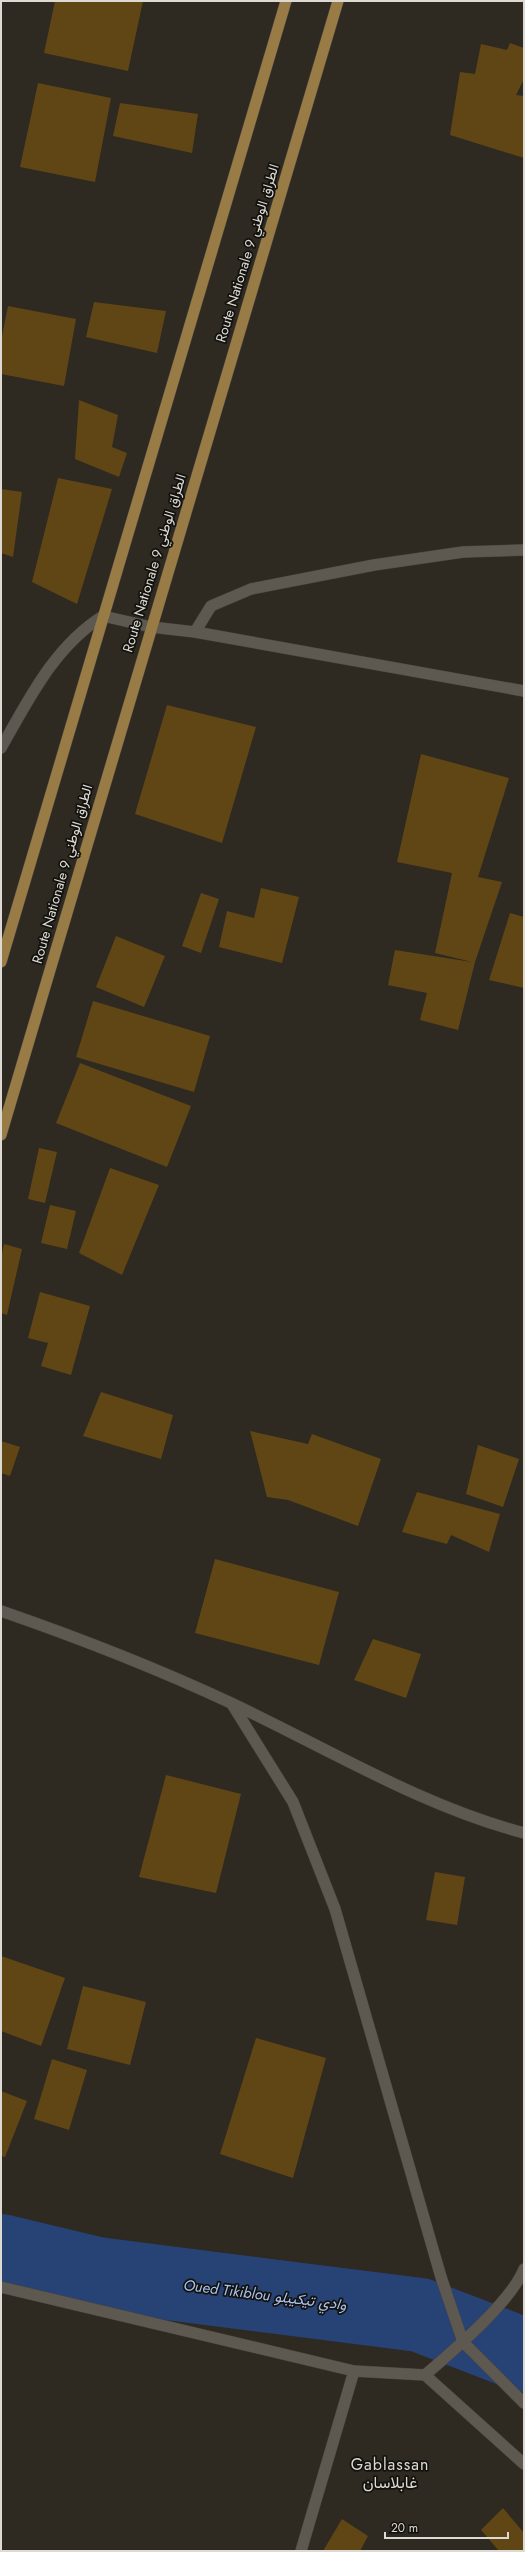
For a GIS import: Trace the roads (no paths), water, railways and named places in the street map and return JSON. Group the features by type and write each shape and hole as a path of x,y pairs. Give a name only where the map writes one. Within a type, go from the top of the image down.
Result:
{"main road":[{"path":"1,962 286,1"},
{"name":"Route Nationale الطراق الوطني 9","path":"1,1135 338,1"}],"street":[{"path":"195,632 212,606 251,589 374,565 463,552 524,550"},
{"path":"1,748 52,664 69,642 85,627 103,616 151,627 195,632 524,691"},
{"path":"1,1612 146,1665 232,1704 357,1766 488,1823 524,1832"},
{"path":"232,1704 293,1802 335,1909 441,2277 463,2342 524,2403"},
{"path":"425,2375 463,2342 519,2282 524,2269"},
{"path":"1,2287 354,2371 425,2375 524,2464"},
{"path":"301,2551 354,2371"}],"waterway":[{"name":"Oued Tikiblou وادي تيكيبلو","path":"1,2251 97,2274 420,2315 524,2355"}],"district":[{"name":"Gablassan غابلاسان","path":"390,2473"}]}
